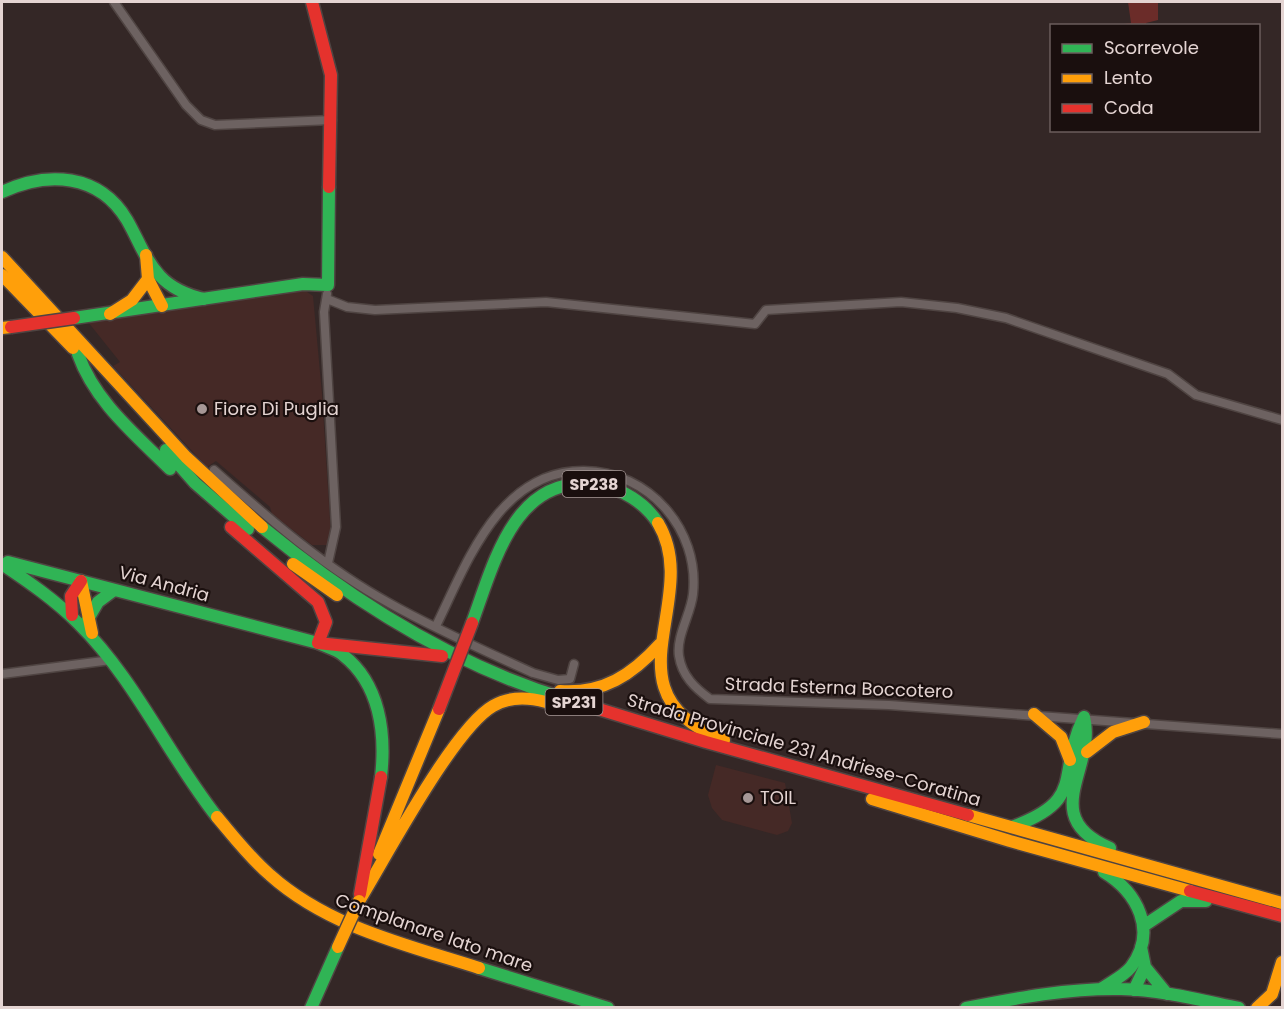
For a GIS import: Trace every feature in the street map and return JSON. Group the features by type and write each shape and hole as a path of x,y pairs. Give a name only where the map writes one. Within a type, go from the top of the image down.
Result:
{"main road":[{"path":"6,327 110,314 303,284 328,285 332,75 312,2"},
{"path":"2,192 28,181 45,177 74,179 93,186 111,198 124,215 146,255 165,282 183,293 204,300"},
{"name":"Strada Provinciale 231 Andriese-Coratina","path":"3,255 186,457 250,518 348,591 394,620 483,668 558,698 1282,903"},
{"path":"146,255 148,279 162,306"},
{"name":"Strada Provinciale 231 Andriese-Coratina","path":"2,275 78,354 195,483 252,533 352,605 442,657 488,680 720,756 793,775 1010,841 1282,916"},
{"path":"110,314 142,292 148,279"},
{"path":"162,306 165,282"},
{"path":"78,354 82,371 92,388 106,403 225,522 318,602 326,613 327,623 318,643"},
{"name":"SP238","path":"311,1008 359,901 439,710 502,550 514,525 528,505 550,490 584,483 600,484 628,495 654,516 669,545 672,560 673,587 660,644"},
{"path":"2,562 25,576 92,634"},
{"name":"Via Andria","path":"2,562 318,643"},
{"path":"72,615 69,599 73,588 81,581"},
{"path":"81,581 92,634"},
{"path":"88,619 98,602 114,590"},
{"name":"Complanare lato mare","path":"92,634 225,826 269,875 295,897 324,914 368,933 608,1008"},
{"path":"318,643 442,657"},
{"path":"318,643 343,654 355,666 369,686 382,731 383,768 359,901"},
{"path":"483,668 495,666 559,691 589,692 604,688 633,672 660,644"},
{"path":"660,644 660,670 666,692 678,710 693,725 721,739 797,760 836,778"},
{"path":"359,901 429,787 475,719 500,702 514,698 529,697 573,708"},
{"path":"1034,714 1061,738 1071,764"},
{"path":"1084,717 1089,729 1087,752 1071,789 1070,803 1074,818 1094,840 1136,855 1153,867"},
{"path":"1010,827 1042,816 1056,806 1064,794 1071,764 1073,738 1084,717"},
{"path":"1087,752 1113,732 1144,722"},
{"path":"1010,841 1096,868 1118,879 1134,895 1145,925 1142,947 1145,967 1167,994"},
{"path":"1145,925 1171,904 1198,899 1251,915 1263,911"},
{"path":"1101,989 1130,969 1142,947"},
{"path":"1257,1008 1266,1003 1277,986 1282,962"},
{"path":"1134,990 1145,967"},
{"path":"1130,969 1134,990"},
{"path":"966,1008 1015,999 1101,989 1167,994 1239,1008"}],"street":[{"path":"114,2 166,78 201,120 215,125 332,120"},
{"path":"328,285 324,312 336,527 328,563"},
{"path":"327,298 347,307 375,310 546,302 755,324 766,310 901,302 957,308 1006,318 1082,342 1168,374 1196,395 1282,420"},
{"path":"214,470 264,514 328,563 388,603 533,673 558,680 570,679 574,663"},
{"name":"Strada Esterna Boccotero","path":"436,626 478,542 492,519 515,496 540,480 572,470 599,471 623,477 653,494 671,513 686,540 693,567 693,594 679,654 682,671 696,688 710,699 889,705 1084,717 1282,734"},
{"path":"2,674 111,660"}],"shaded area":[{"path":"1128,2 1158,2 1158,20 1146,24 1124,24 1131,23"},
{"path":"304,290 313,296 322,394 331,536 327,545 312,545 272,514 270,507 216,461 207,467 113,366 120,362 88,322"},
{"name":"TOIL","path":"716,765 785,783 792,823 788,831 777,835 722,820 712,808 708,795"}],"traffic: fast":[{"path":"2,192 19,185 54,179 71,180 87,185 102,193 115,204 160,276 180,291 204,299"},
{"path":"74,318 303,284 328,285 329,187"},
{"path":"78,354 85,371 105,402 170,469"},
{"path":"166,450 195,483 248,529"},
{"path":"472,623 489,574 512,527 527,507 546,493 570,485 598,485 616,489 640,503 658,523"},
{"path":"262,527 331,580 406,628 484,668 566,699"},
{"path":"8,562 318,643 337,651 355,667 373,695 381,727 381,777"},
{"path":"2,564 60,607 98,645 117,668 217,817"},
{"path":"88,619 98,602 114,590"},
{"path":"1084,717 1086,736 1074,790 1073,806 1077,821 1088,835 1110,848"},
{"path":"1012,827 1036,817 1061,795 1084,717"},
{"path":"1101,989 1131,967 1143,940 1143,926 1134,901 1116,880 1104,872"},
{"path":"1145,925 1181,901 1206,901"},
{"path":"311,1008 338,947"},
{"path":"1141,947 1145,967 1167,994"},
{"path":"1134,990 1145,967"},
{"path":"479,968 608,1008"},
{"path":"966,1008 1024,997 1102,989 1166,993 1239,1008"}],"traffic: slow":[{"path":"146,255 148,279 162,306"},
{"path":"2,257 186,457 262,527"},
{"path":"2,275 73,348"},
{"path":"110,314 132,300 148,279"},
{"path":"2,328 11,327"},
{"path":"658,523 669,553 670,583 662,643 661,671 668,697 688,720 724,740"},
{"path":"293,564 337,595"},
{"path":"81,581 92,633"},
{"path":"560,691 590,689 616,680 639,665 660,644"},
{"path":"359,901 422,795 459,740 477,719 493,706 506,700 526,698 546,702"},
{"path":"379,854 439,709"},
{"path":"1034,714 1061,737 1070,760"},
{"path":"1087,752 1113,732 1144,722"},
{"path":"872,799 1010,841 1190,891"},
{"path":"968,815 1282,903"},
{"path":"217,817 263,868 293,893 317,908 369,932 479,968"},
{"path":"338,947 359,901"},
{"path":"1257,1008 1272,994 1282,962"}],"traffic: jam":[{"path":"312,2 331,75 329,187"},
{"path":"11,327 74,318"},
{"path":"231,527 318,602 326,622 318,643 442,656"},
{"path":"72,615 71,596 81,581"},
{"path":"439,709 472,623"},
{"path":"566,699 706,742 968,815"},
{"path":"360,894 381,777"},
{"path":"1190,891 1282,916"}],"place":[{"name":"Fiore Di Puglia","path":"202,409"},
{"name":"TOIL","path":"748,798"}]}
